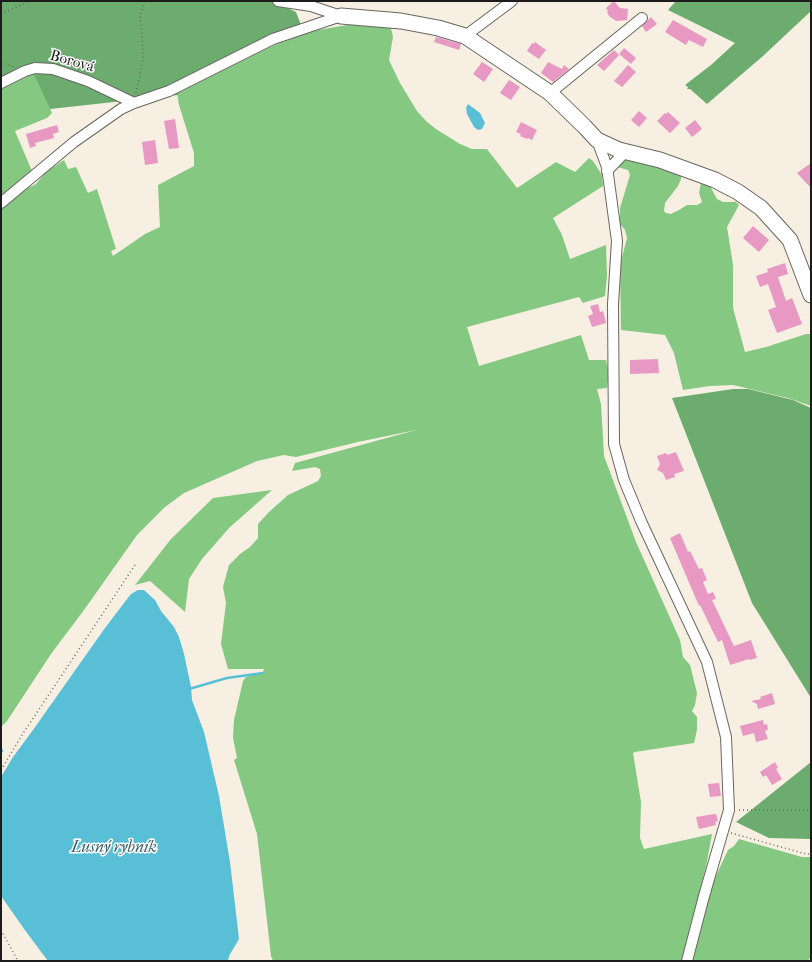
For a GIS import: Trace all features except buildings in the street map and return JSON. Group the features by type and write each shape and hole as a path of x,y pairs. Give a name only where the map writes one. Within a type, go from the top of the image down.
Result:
{"street":[{"path":"278,1 311,6 341,16 401,21 438,28 465,36 550,93 597,140 607,171 618,241 613,304 614,444 624,480 641,521 707,662 726,737 730,810 704,896 688,961"},
{"path":"465,36 512,1"},
{"path":"311,6 311,26"},
{"path":"1,203 74,142 120,109 169,91 273,39 341,16"},
{"path":"550,93 642,18"},
{"name":"Borová","path":"1,83 25,71 35,68 53,69 88,81 134,103"},
{"path":"597,140 626,151 660,160 715,180 738,192 761,208 790,240 811,295"},
{"path":"607,171 626,151"}],"path":[{"path":"1,14 30,1"},
{"path":"134,103 143,59 140,16 145,1"},
{"path":"1,770 26,729 135,564"},
{"path":"730,810 811,810"},
{"path":"723,831 806,854 811,854"},
{"path":"1,930 18,961"}],"green space":[{"path":"1,1 273,1 296,12 301,25 234,64 178,93 178,95 50,109 33,72 1,89"},
{"path":"676,1 811,1 811,11 763,56 707,104 690,89 687,89 688,87 685,85 711,65 735,43 668,10"},
{"path":"353,24 390,24 393,37 389,60 400,83 417,111 436,129 460,144 472,149 487,149 517,188 556,162 575,172 589,158 593,161 602,175 603,186 553,218 562,235 570,259 606,245 607,276 605,296 583,303 579,297 467,327 479,366 581,335 589,360 606,360 609,373 607,388 597,389 601,404 604,456 636,542 680,640 683,657 690,665 697,693 695,705 692,711 697,717 697,730 694,743 633,753 641,802 640,838 644,849 712,834 706,867 682,961 273,961 271,956 257,834 234,760 237,758 233,738 234,720 243,681 246,677 263,672 264,669 228,669 221,644 226,603 223,587 229,565 258,538 258,524 288,495 318,481 321,476 320,469 315,467 292,471 295,463 416,430 296,457 284,455 257,461 184,493 165,507 137,535 51,654 7,721 1,727 1,209 20,192 36,184 46,172 64,160 68,169 76,167 88,193 97,189 116,249 111,251 113,256 145,234 160,227 158,185 194,166 194,153 179,105 177,93 272,46 312,31"},
{"path":"34,72 52,113 47,118 15,131 32,171 1,197 1,89"},
{"path":"629,156 681,173 681,179 678,186 665,203 664,211 666,213 671,214 687,205 697,205 702,202 699,193 701,182 710,186 717,199 723,202 736,202 739,205 727,227 733,265 733,308 745,352 806,334 811,334 811,406 788,398 733,385 710,386 683,390 674,353 665,335 621,330 620,265 627,238 625,230 620,224 620,208 630,175 628,170 617,167 618,164"},
{"path":"733,389 748,389 773,395 793,400 811,408 811,698 752,603 672,398"},
{"path":"272,490 229,528 202,559 189,579 185,612 150,581 135,585 171,539 213,498"},
{"path":"811,762 811,839 769,838 736,822"},
{"path":"739,839 802,857 811,857 811,956 808,961 690,961 707,895 728,850 734,846"}],"water":[{"path":"468,104 480,113 485,123 482,129 478,130 474,127 467,114 466,108"},
{"name":"Lusný rybník","path":"138,590 144,590 155,600 161,611 174,627 179,637 184,654 191,687 192,700 204,732 219,796 230,862 239,939 229,956 228,961 48,961 1,896 1,777 13,757 105,628 131,594"}],"waterway":[{"path":"189,689 227,678 263,673"}]}
